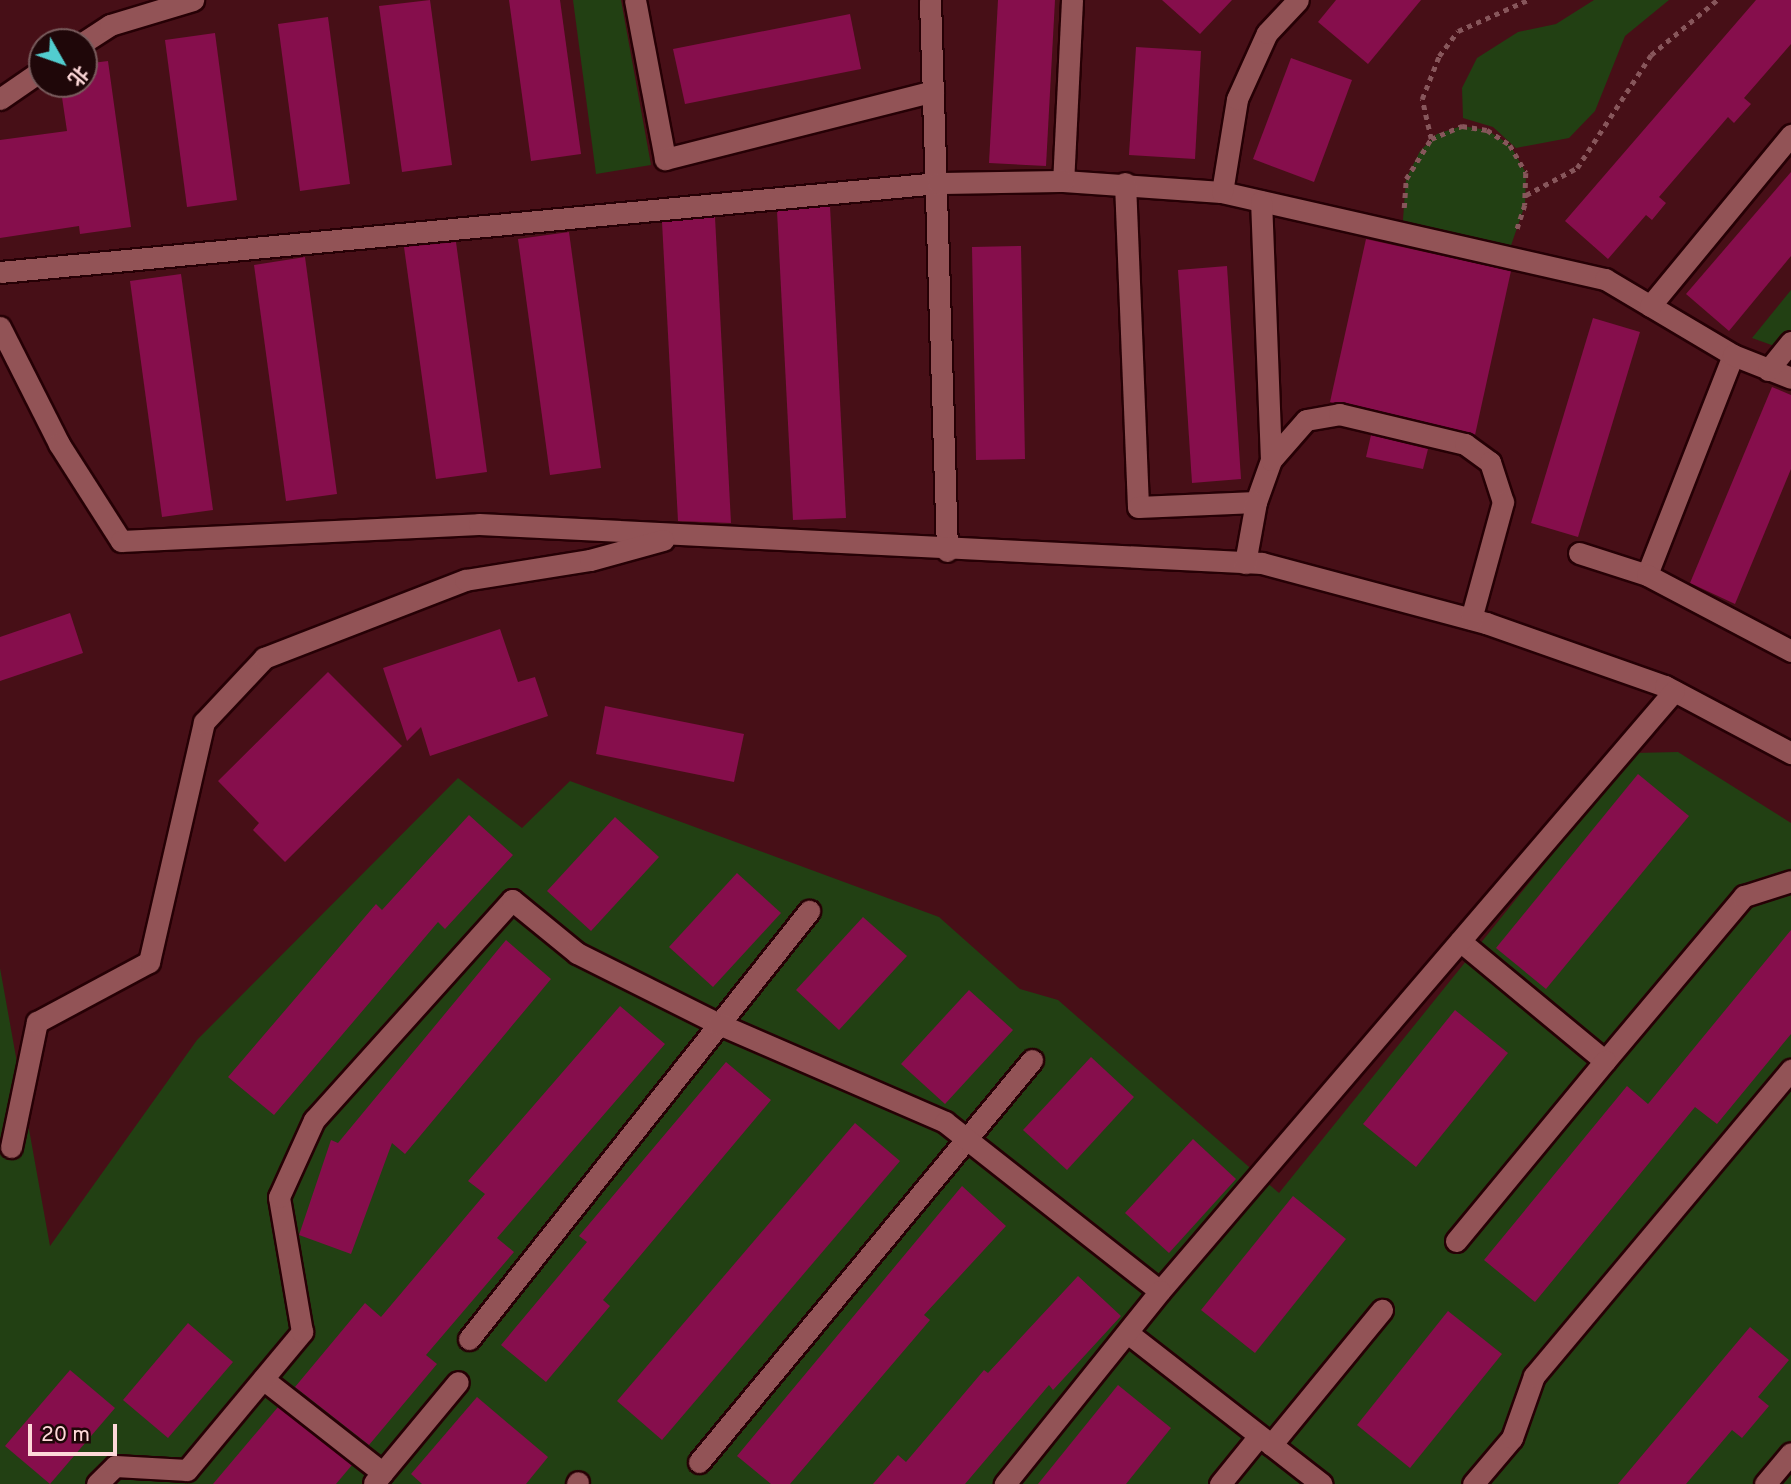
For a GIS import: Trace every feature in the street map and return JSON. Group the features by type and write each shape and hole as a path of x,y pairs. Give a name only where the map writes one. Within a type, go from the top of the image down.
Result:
{"street":[{"path":"98,33 110,25 193,0"},
{"path":"635,0 665,159 933,91"},
{"path":"930,0 947,551"},
{"path":"1063,181 1072,0"},
{"path":"1222,192 1237,99 1267,33 1298,0"},
{"path":"0,99 28,80"},
{"path":"1650,306 1791,135"},
{"path":"0,272 937,183 1125,183 1222,192 1605,279 1733,355 1791,378"},
{"path":"1125,183 1138,507 1256,502"},
{"path":"1245,562 1256,502 1271,460 1261,201"},
{"path":"0,327 58,444 121,541 480,524 947,551 1245,562 1471,619 1674,691 1791,753"},
{"path":"1768,370 1791,342"},
{"path":"1647,575 1733,355"},
{"path":"1271,460 1306,421 1339,414 1465,444 1490,462 1503,502 1471,619"},
{"path":"11,1147 37,1022 149,962 204,722 264,658 465,580 590,560 678,536"},
{"path":"1579,552 1647,575 1791,651"},
{"path":"1005,1484 1129,1334 1160,1291 1674,691"},
{"path":"1456,1241 1744,896 1791,881"},
{"path":"97,1484 115,1466 187,1470 302,1332 279,1197 314,1120 512,900 577,953 719,1024 945,1122 1160,1291"},
{"path":"469,1339 809,911"},
{"path":"1460,941 1605,1061"},
{"path":"699,1462 964,1138 1032,1060"},
{"path":"1473,1484 1512,1438 1534,1376 1791,1070"},
{"path":"1220,1484 1265,1440 1382,1310"},
{"path":"1129,1334 1322,1484"},
{"path":"263,1379 378,1478 458,1382"},
{"path":"1765,1484 1791,1453"}],"path":[{"path":"1431,139 1422,99 1439,56 1458,31 1528,0"},
{"path":"1526,195 1577,168 1651,55 1717,0"},
{"path":"1402,233 1406,179 1431,139 1462,126 1487,130 1510,145 1526,173 1526,195 1507,257"}],"green space":[{"path":"573,0 621,0 651,165 596,174"},
{"path":"1594,0 1669,0 1625,36 1595,111 1569,138 1516,148 1493,127 1463,118 1462,88 1477,58 1518,32 1556,24"},
{"path":"1462,126 1487,130 1510,145 1526,173 1525,205 1507,257 1402,233 1406,179 1420,151 1437,134"},
{"path":"1791,290 1791,352 1752,338"},
{"path":"1678,752 1791,823 1791,1484 0,1484 0,968 50,1246 197,1040 458,778 522,828 570,781 939,917 1020,989 1058,1000 1279,1193 1634,753"}],"building":[{"path":"430,0 452,165 402,172 379,6"},
{"path":"509,0 560,0 581,154 531,161"},
{"path":"998,0 1055,0 1046,166 989,163"},
{"path":"1162,0 1232,0 1200,34"},
{"path":"1336,0 1421,0 1368,64 1318,22"},
{"path":"1756,0 1791,0 1791,44 1744,98 1751,104 1734,123 1728,117 1659,197 1666,203 1652,220 1646,215 1608,259 1565,221"},
{"path":"850,14 861,69 685,104 673,49"},
{"path":"328,17 350,184 300,191 278,24"},
{"path":"215,33 237,200 187,207 165,40"},
{"path":"1136,47 1201,51 1195,159 1129,155"},
{"path":"1291,58 1352,80 1314,182 1253,159"},
{"path":"108,61 131,227 80,234 79,226 0,238 0,140 67,131 62,98 98,98 98,62"},
{"path":"1791,172 1791,256 1729,331 1686,294"},
{"path":"830,206 846,518 793,520 777,211"},
{"path":"715,217 731,523 678,521 662,222"},
{"path":"569,232 601,468 550,475 518,239"},
{"path":"1366,239 1511,271 1475,435 1330,402"},
{"path":"456,242 487,472 436,479 404,247"},
{"path":"1021,246 1025,459 976,460 972,247"},
{"path":"305,257 337,494 286,501 254,265"},
{"path":"1227,266 1241,479 1192,483 1178,270"},
{"path":"181,274 213,510 162,517 130,281"},
{"path":"1593,318 1640,332 1578,537 1531,523"},
{"path":"1772,387 1791,395 1791,469 1735,604 1690,583"},
{"path":"1371,435 1428,449 1423,469 1366,457"},
{"path":"70,613 83,653 0,681 0,637"},
{"path":"500,629 518,682 535,677 548,716 430,756 421,727 407,741 383,668"},
{"path":"328,672 402,746 285,862 253,830 259,823 218,781"},
{"path":"605,706 744,734 734,782 596,754"},
{"path":"1638,774 1689,816 1546,989 1496,948"},
{"path":"469,815 513,855 445,929 438,922 274,1115 228,1077 376,904 382,910"},
{"path":"615,817 659,857 591,931 547,891"},
{"path":"737,873 781,913 713,987 669,947"},
{"path":"863,917 907,956 839,1030 796,990"},
{"path":"1791,930 1791,1034 1717,1124 1695,1107 1535,1302 1484,1260 1627,1086 1648,1104"},
{"path":"506,940 551,979 405,1154 392,1143 351,1254 299,1235 331,1140 338,1143"},
{"path":"969,990 1013,1030 945,1104 901,1064"},
{"path":"620,1006 665,1044 497,1238 514,1252 426,1355 437,1364 369,1445 295,1387 365,1303 381,1317 485,1194 468,1181"},
{"path":"1455,1010 1508,1053 1416,1167 1363,1124"},
{"path":"1091,1057 1134,1097 1067,1170 1023,1130"},
{"path":"726,1062 771,1100 603,1300 610,1306 546,1382 501,1345 587,1242 579,1236"},
{"path":"855,1123 900,1161 662,1440 617,1401"},
{"path":"1193,1139 1236,1179 1169,1253 1125,1213"},
{"path":"962,1186 1006,1226 924,1315 930,1320 790,1484 771,1484 737,1456"},
{"path":"1293,1196 1346,1239 1255,1353 1201,1310"},
{"path":"1078,1276 1121,1316 1053,1390 1049,1385 965,1484 873,1484 898,1455 906,1462 984,1370 988,1373"},
{"path":"1448,1311 1502,1354 1410,1468 1357,1425"},
{"path":"188,1323 233,1362 168,1438 123,1400"},
{"path":"1750,1327 1789,1360 1758,1397 1769,1406 1742,1438 1732,1430 1686,1484 1618,1484"},
{"path":"70,1370 115,1408 50,1484 5,1446"},
{"path":"1118,1385 1171,1428 1126,1484 1038,1484"},
{"path":"477,1397 548,1457 526,1484 422,1484 411,1474"},
{"path":"278,1407 352,1465 336,1484 213,1484"}]}
